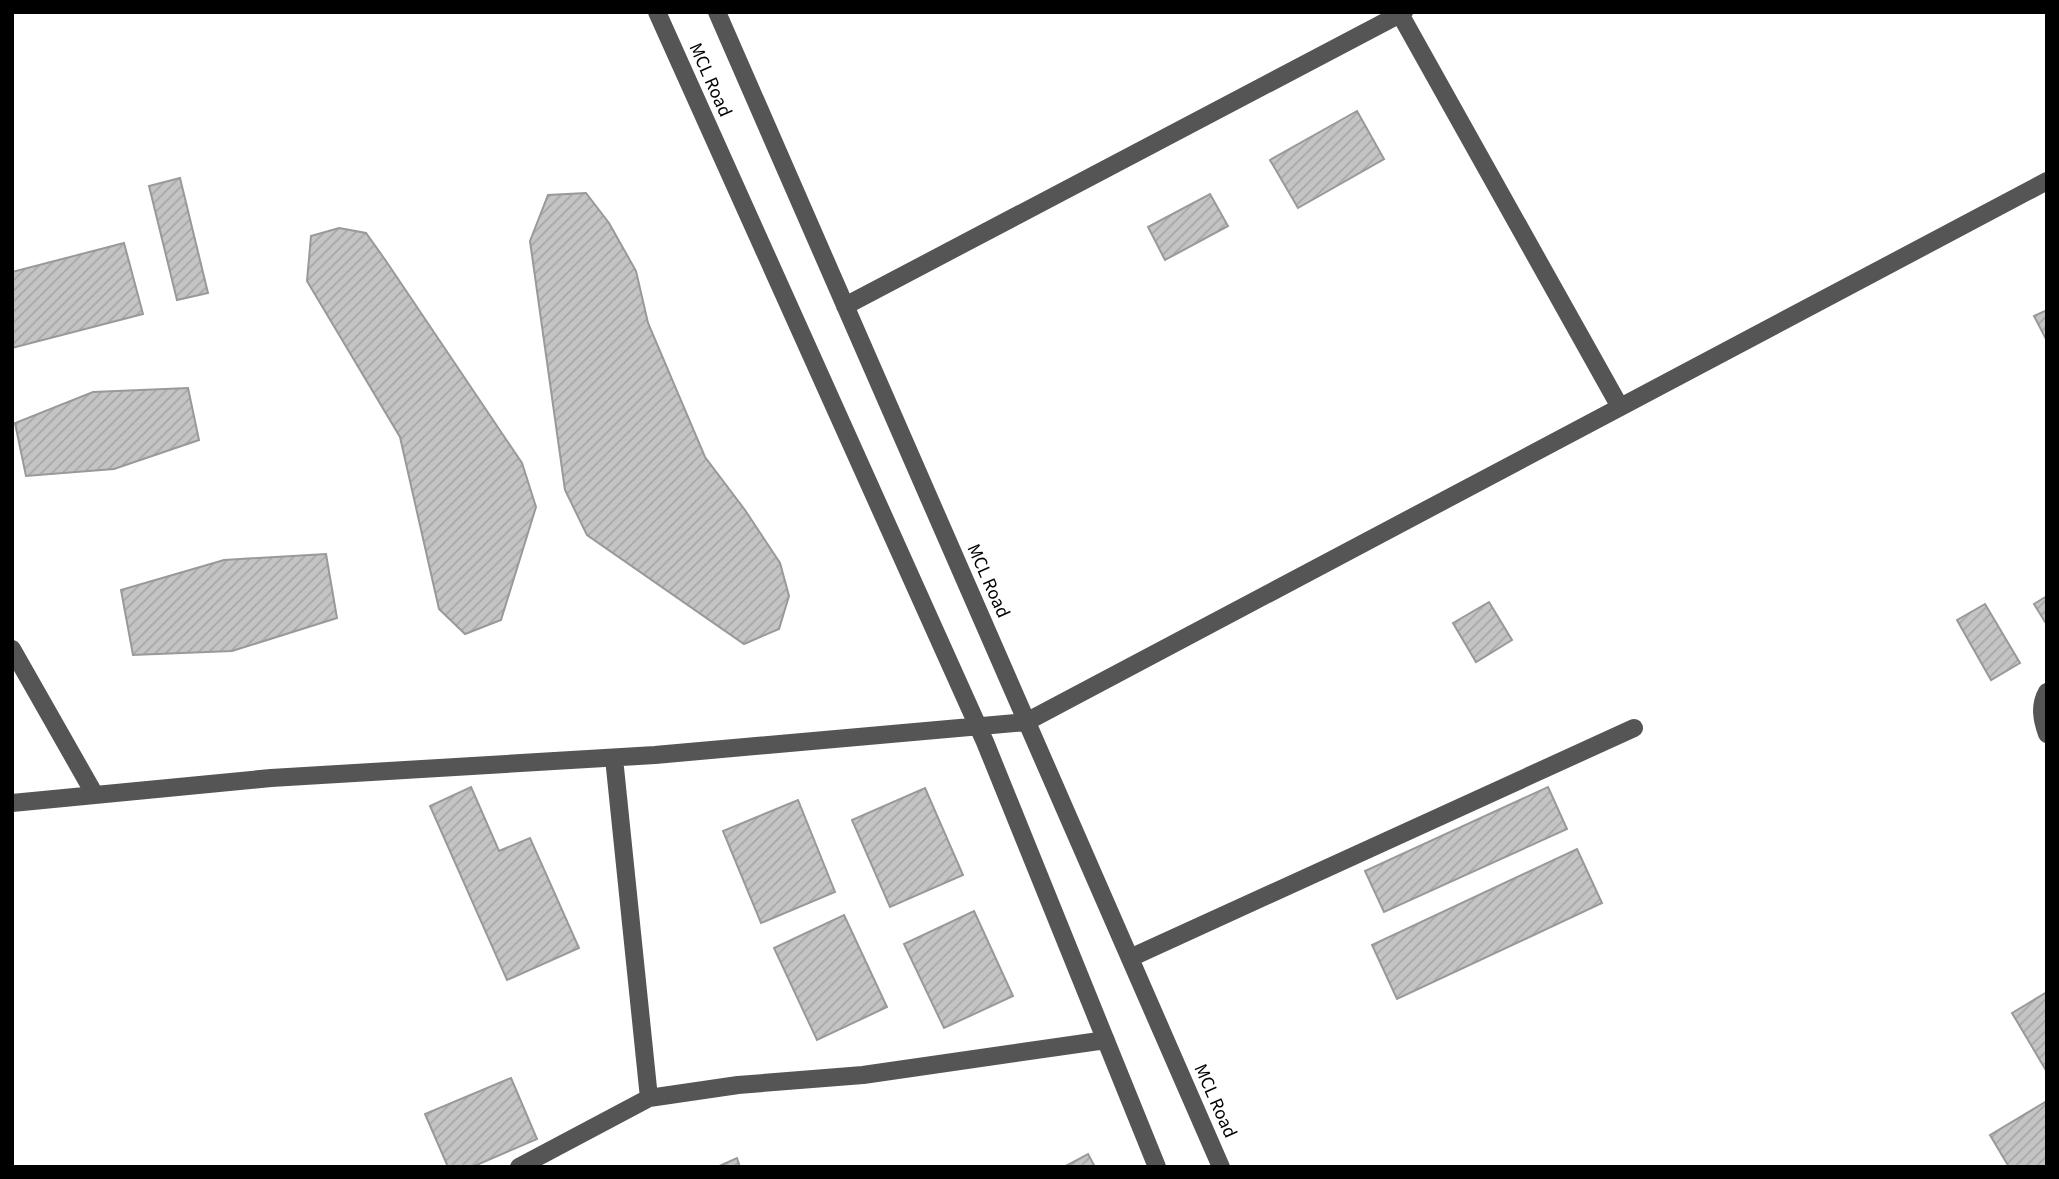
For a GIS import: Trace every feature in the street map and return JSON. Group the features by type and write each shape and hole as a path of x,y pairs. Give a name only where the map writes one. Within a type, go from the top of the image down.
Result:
{"street":[{"name":"MCL Road","path":"657,12 978,726 1157,1167"},
{"name":"MCL Road","path":"717,12 1221,1167"},
{"path":"845,306 1402,13 1620,407"},
{"path":"12,803 271,778 614,758 1026,722 2047,181"},
{"path":"12,649 95,795"},
{"path":"2047,692 2041,718 2047,734"},
{"path":"1130,958 1634,728"},
{"path":"614,758 649,1098"},
{"path":"519,1167 649,1098 737,1085 863,1075 1106,1040"}],"building":[{"path":"1357,111 1384,159 1298,208 1270,160"},
{"path":"180,178 208,293 177,300 149,186"},
{"path":"586,193 609,223 636,271 648,323 705,457 780,563 789,596 779,629 744,644 587,535 565,490 530,241 548,195"},
{"path":"1210,194 1228,226 1165,260 1148,227"},
{"path":"339,228 366,233 386,261 522,463 536,507 501,620 465,634 439,609 400,437 307,281 311,236"},
{"path":"124,243 143,314 12,348 12,272"},
{"path":"2047,310 2047,341 2034,316"},
{"path":"188,388 199,440 114,469 26,476 15,423 93,392"},
{"path":"326,554 337,618 232,651 133,655 121,590 224,560"},
{"path":"2047,596 2047,625 2034,604"},
{"path":"1489,602 1512,640 1476,662 1453,623"},
{"path":"1985,604 2020,663 1991,680 1957,620"},
{"path":"471,787 499,851 530,838 579,948 507,980 430,806"},
{"path":"1548,787 1567,829 1384,912 1365,871"},
{"path":"925,788 963,875 890,907 852,820"},
{"path":"798,800 835,892 761,923 723,831"},
{"path":"1577,849 1602,903 1397,999 1372,945"},
{"path":"974,911 1013,996 944,1028 904,944"},
{"path":"844,915 887,1007 817,1040 774,948"},
{"path":"2047,992 2047,1072 2012,1013"},
{"path":"511,1078 537,1139 472,1167 448,1167 425,1114"},
{"path":"2047,1101 2047,1167 2009,1167 1990,1135"},
{"path":"1088,1154 1095,1167 1064,1167"},
{"path":"737,1158 740,1167 717,1167"}]}
